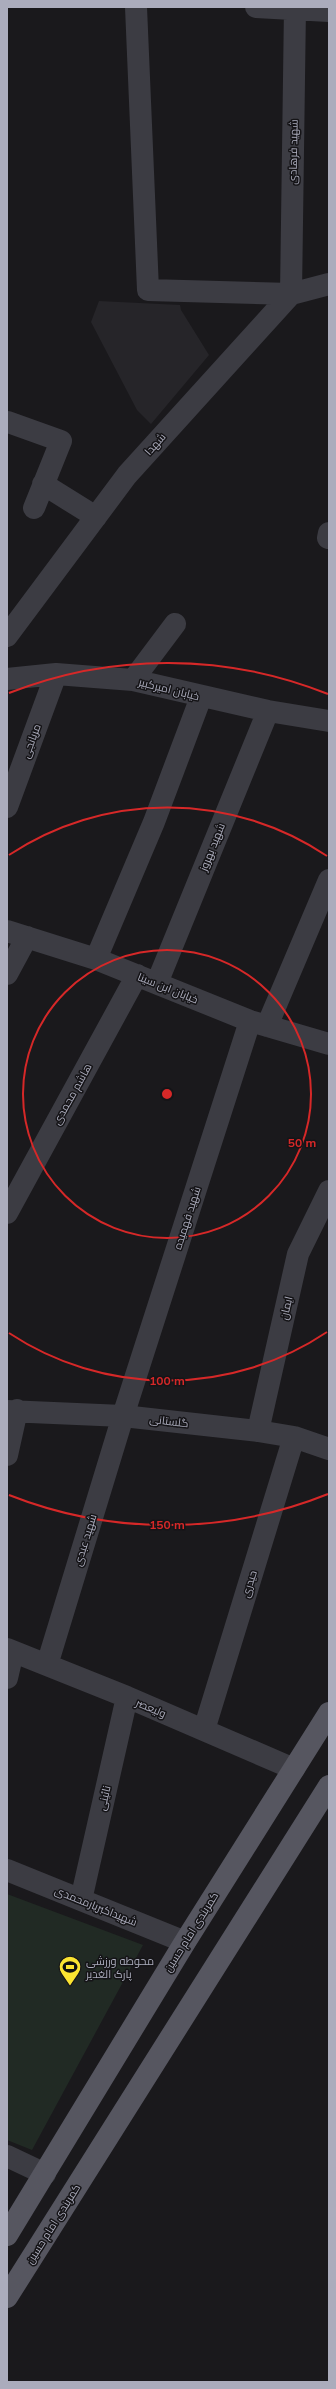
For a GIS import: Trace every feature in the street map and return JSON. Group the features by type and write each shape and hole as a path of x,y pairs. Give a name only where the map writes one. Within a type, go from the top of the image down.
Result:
{"main road":[{"name":"کمربندی امام حسین","path":"7,2235 184,1942 329,1713"},
{"name":"کمربندی امام حسین","path":"7,2297 329,1786"}],"street":[{"path":"136,7 148,290 291,294 329,284"},
{"path":"256,7 329,11"},
{"name":"شهید فرهادی","path":"291,294 295,8"},
{"name":"شهدا","path":"7,636 127,475 291,294"},
{"path":"8,422 61,441 34,508"},
{"path":"43,484 96,517"},
{"path":"133,680 175,624"},
{"name":"خیابان امیرکبیر","path":"7,679 56,674 133,680 201,697 268,711 329,721"},
{"name":"مریانجی","path":"7,807 56,674"},
{"path":"96,959 154,822 201,697"},
{"name":"شهید بهروز","path":"157,983 268,711"},
{"name":"شهید فهمیده","path":"123,1416 258,1023 329,880"},
{"path":"7,974 17,934"},
{"name":"خیابان ابن سینا","path":"17,934 96,959 258,1023 329,1044"},
{"name":"هاشم محمدی","path":"7,1213 136,975"},
{"name":"ایمان","path":"258,1431 298,1254 329,1191"},
{"path":"7,1455 12,1410"},
{"name":"گلستانی","path":"12,1410 123,1416 258,1431 294,1437 329,1448"},
{"name":"شهید عبدی","path":"47,1665 123,1416"},
{"name":"حیدری","path":"204,1730 294,1437"},
{"path":"7,1678 10,1651"},
{"name":"ولیعصر","path":"10,1651 127,1697 294,1769"},
{"name":"نائینی","path":"81,1900 127,1697"},
{"name":"شهیداکبریارمحمدی","path":"7,1870 184,1942"},
{"path":"7,2156 45,2174"}],"shaded area":[{"path":"99,301 180,305 181,310 209,355 151,424 137,410 91,322"},
{"path":"7,1894 143,1945 32,2150 7,2140"}],"place":[{"name":"محوطه ورزشی پارک الغدیر","path":"70,1986"}]}
